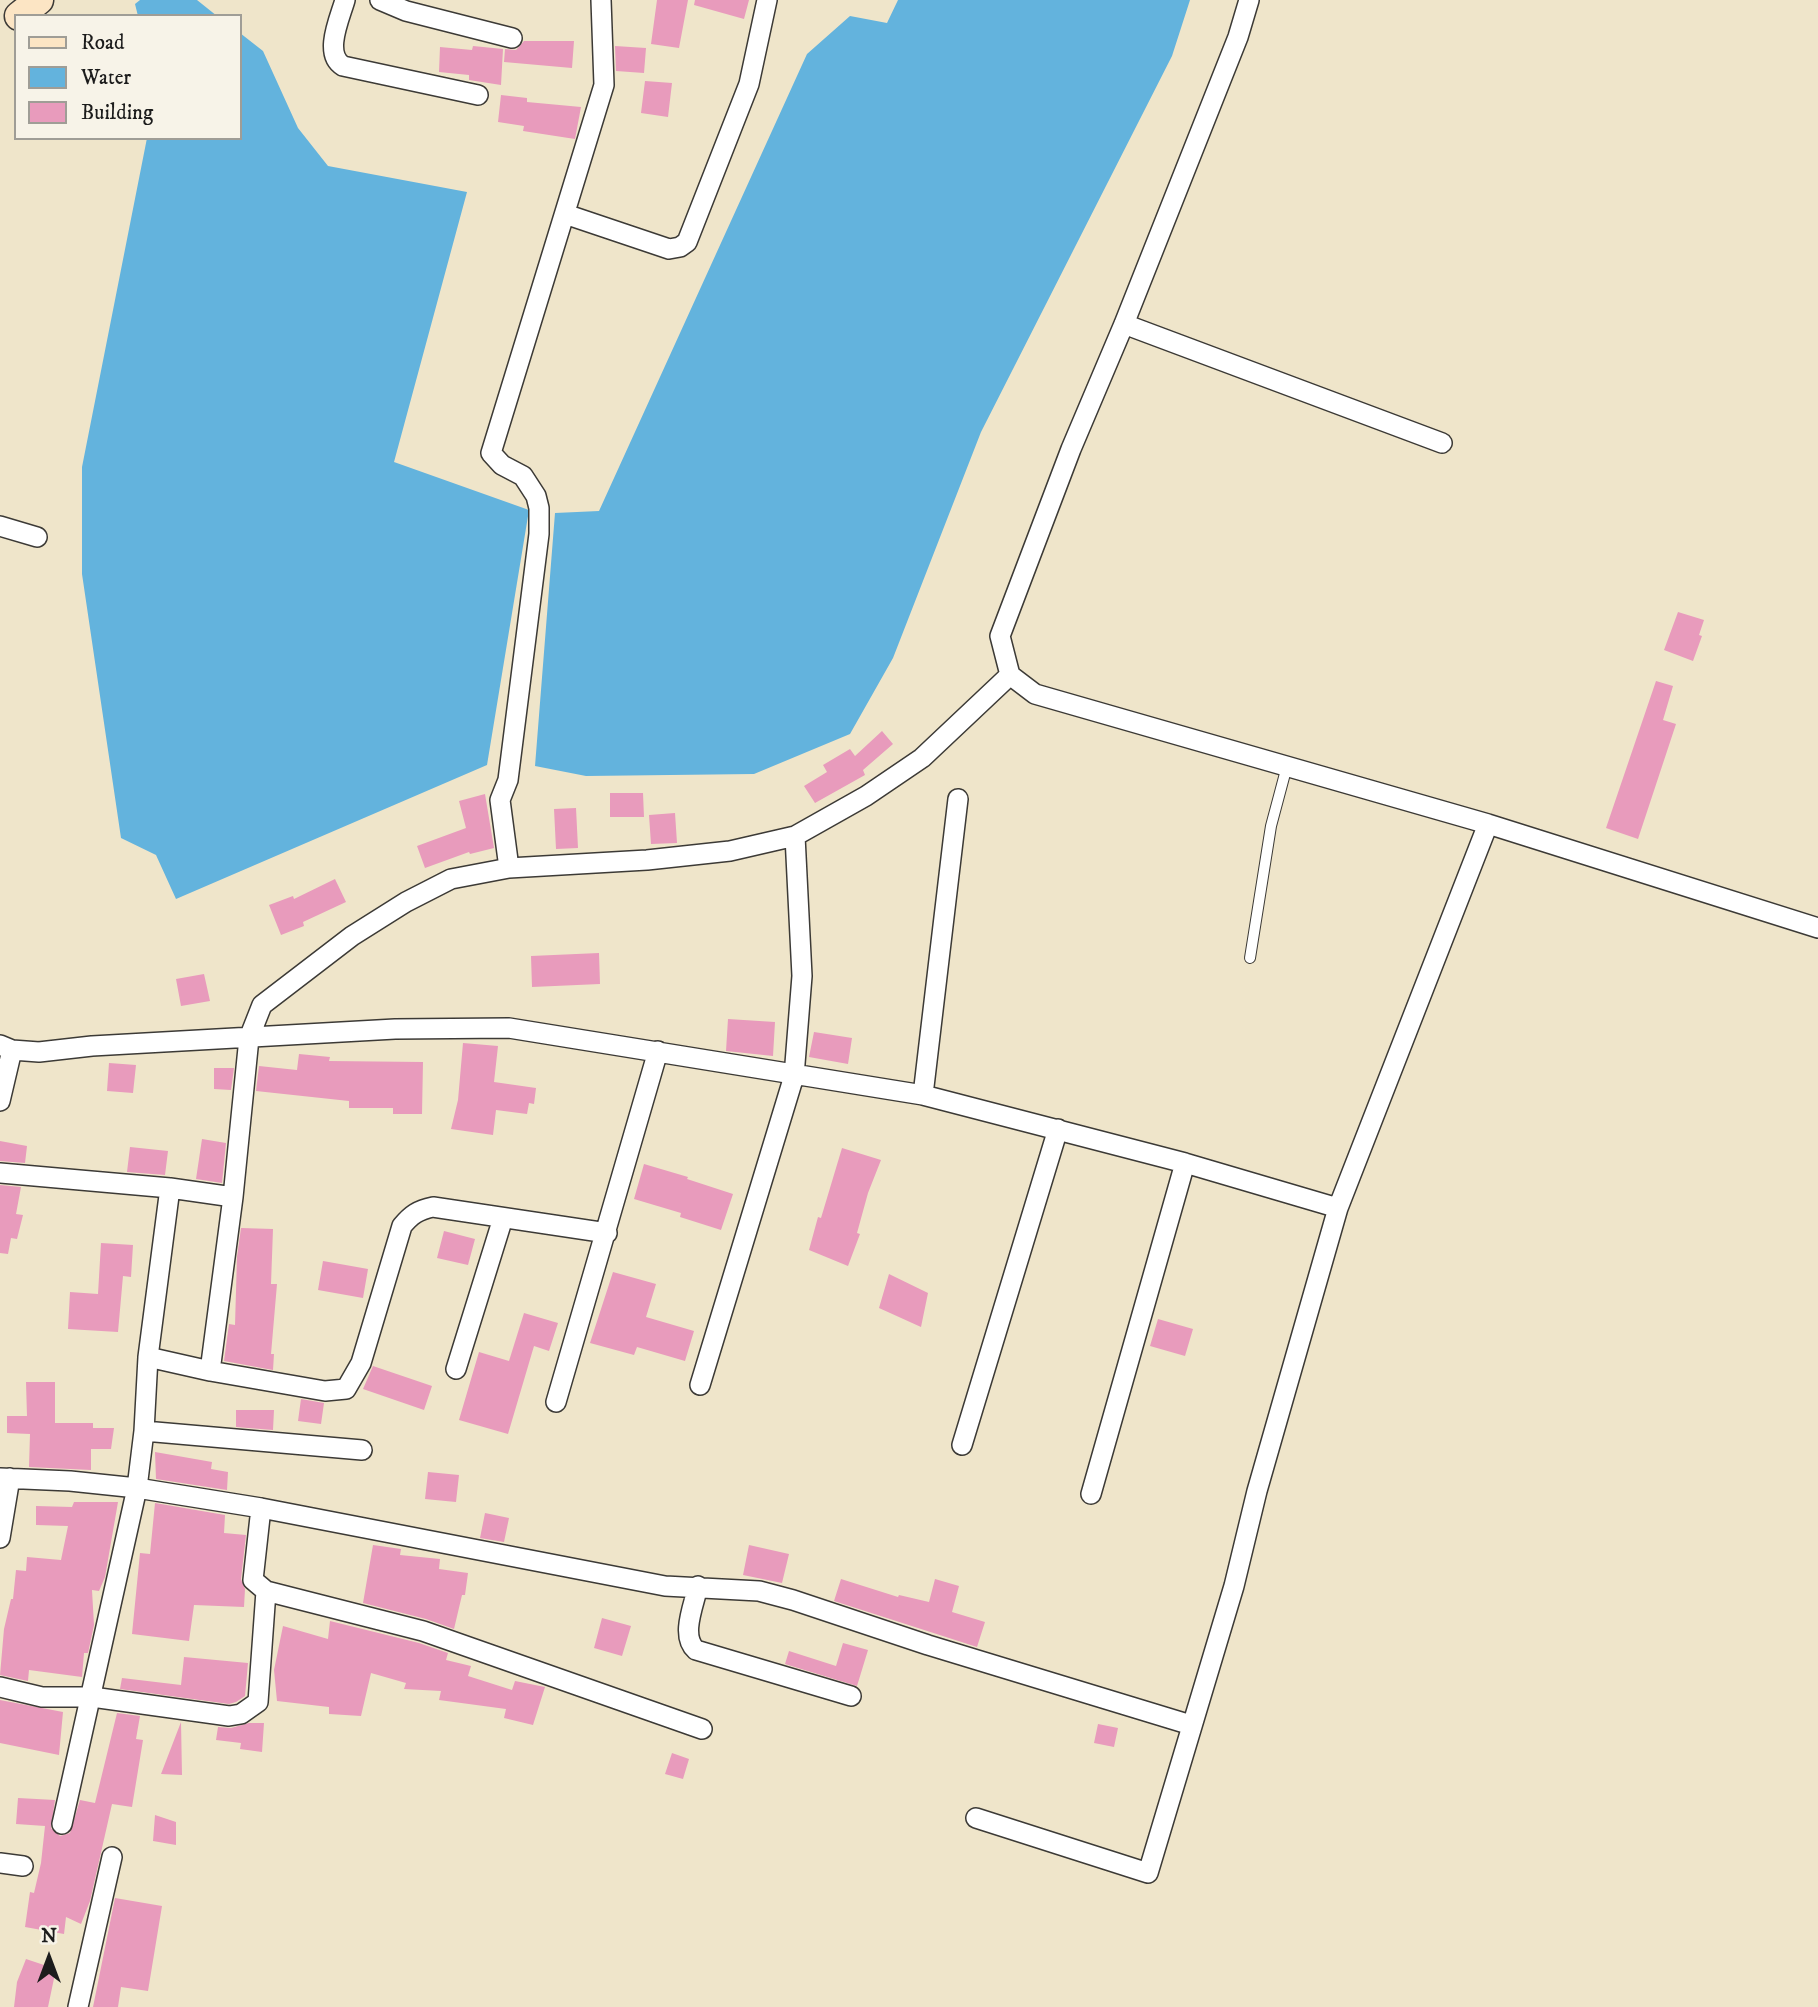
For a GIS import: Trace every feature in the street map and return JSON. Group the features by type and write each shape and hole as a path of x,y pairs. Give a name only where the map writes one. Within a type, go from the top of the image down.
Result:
{"street":[{"path":"22,14 39,0"},
{"path":"345,0 333,47 337,62 343,66 478,95"},
{"path":"380,0 408,5 512,38"},
{"path":"509,868 500,800 508,780 539,534 539,508 536,496 523,475 502,465 491,453 604,85 601,0"},
{"path":"565,214 670,248 680,247 687,242 750,84 767,0"},
{"path":"1249,0 1238,37 1124,324 1071,449 1000,636 1010,675 1035,694 1488,824 1818,928"},
{"path":"0,32 14,20"},
{"path":"1124,324 1442,443"},
{"path":"0,526 37,537"},
{"path":"210,1371 233,1197 249,1038 262,1005 352,936 406,902 452,879 509,868 647,860 730,851 795,836 866,796 922,758 1010,675"},
{"path":"922,1095 958,799"},
{"path":"976,1818 1148,1873 1234,1586 1261,1478 1338,1208 1488,824"},
{"path":"700,1385 794,1076 802,976 795,836"},
{"path":"0,1101 6,1047 40,1052 92,1046 395,1029 509,1028 922,1095 1185,1163 1338,1208"},
{"path":"556,1402 658,1051"},
{"path":"962,1445 1058,1129"},
{"path":"1091,1494 1185,1163"},
{"path":"0,1173 170,1188 233,1197"},
{"path":"62,1824 137,1488 144,1431 148,1356 170,1188"},
{"path":"148,1356 210,1371 325,1391 346,1389 361,1363 402,1226 410,1215 433,1207 607,1233"},
{"path":"456,1369 503,1218"},
{"path":"144,1431 362,1450"},
{"path":"0,1538 5,1478 137,1488 261,1508 665,1586 759,1591 1191,1726"},
{"path":"261,1508 253,1580 266,1591 423,1631 702,1729"},
{"path":"698,1586 688,1634 696,1650 851,1696"},
{"path":"0,1687 42,1697 92,1697 229,1716 242,1714 258,1702 266,1591"},
{"path":"78,2007 112,1857"},
{"path":"0,1863 23,1866"}],"lane":[{"path":"1250,958 1271,826 1287,766"}],"water":[{"path":"140,0 197,0 214,14 138,14 135,4"},
{"path":"898,0 1190,0 1172,56 981,432 893,658 850,734 754,774 586,776 535,766 555,513 599,511 807,54 850,16 887,23"},
{"path":"242,35 263,51 298,128 328,166 467,192 394,462 529,510 487,765 176,899 156,855 121,838 82,574 82,467 147,140 242,140"}],"building":[{"path":"657,0 688,0 679,48 651,44"},
{"path":"695,0 749,0 744,19 694,5"},
{"path":"524,41 574,41 572,68 504,62 505,49 516,50"},
{"path":"473,46 503,49 501,85 469,80 469,75 439,72 440,47 472,50"},
{"path":"615,46 646,48 644,73 616,71"},
{"path":"645,81 672,83 668,117 641,113"},
{"path":"501,95 527,98 527,102 581,107 575,139 523,131 524,126 498,122"},
{"path":"1678,612 1704,620 1699,635 1702,636 1693,661 1664,650"},
{"path":"1656,681 1673,686 1663,720 1676,724 1638,839 1606,828"},
{"path":"882,731 893,744 863,770 865,775 815,803 804,786 827,772 823,765 850,749 855,756"},
{"path":"610,793 643,793 644,817 610,817"},
{"path":"485,794 494,848 470,854 469,852 425,868 417,846 466,828 459,801"},
{"path":"576,808 578,848 556,849 554,809"},
{"path":"675,813 677,843 651,844 649,815"},
{"path":"335,879 346,902 303,922 304,926 281,935 269,905 293,896 294,899"},
{"path":"599,953 600,984 532,987 531,956"},
{"path":"204,974 210,1001 181,1006 176,979"},
{"path":"728,1019 775,1022 773,1056 726,1051"},
{"path":"814,1032 852,1038 848,1064 809,1057"},
{"path":"463,1043 498,1046 494,1082 536,1088 534,1104 529,1103 527,1114 496,1110 493,1135 451,1129 458,1100"},
{"path":"299,1054 330,1057 329,1061 423,1062 422,1114 393,1114 393,1108 349,1108 349,1101 256,1091 259,1066 297,1070"},
{"path":"109,1063 136,1065 133,1093 107,1091"},
{"path":"214,1068 234,1068 231,1090 214,1089"},
{"path":"202,1139 226,1143 222,1183 196,1179"},
{"path":"0,1141 27,1146 25,1163 0,1161"},
{"path":"130,1147 168,1151 165,1175 127,1172"},
{"path":"842,1148 881,1160 868,1193 857,1233 860,1234 848,1266 809,1250"},
{"path":"644,1164 733,1194 721,1230 680,1217 681,1213 634,1199"},
{"path":"0,1185 21,1187 16,1214 23,1215 17,1239 11,1238 8,1254 0,1253"},
{"path":"241,1228 273,1229 271,1284 277,1284 271,1354 274,1354 273,1370 224,1361 229,1324 235,1325 237,1257"},
{"path":"444,1231 475,1239 468,1265 437,1258"},
{"path":"101,1243 133,1245 131,1277 123,1276 118,1332 68,1329 70,1292 98,1294"},
{"path":"323,1261 368,1269 363,1298 318,1290"},
{"path":"613,1272 656,1284 646,1317 694,1331 685,1361 637,1347 634,1355 590,1343"},
{"path":"889,1274 928,1293 921,1327 879,1308"},
{"path":"524,1313 558,1323 549,1351 534,1346 508,1434 459,1420 479,1352 509,1361"},
{"path":"1158,1319 1193,1329 1185,1356 1150,1346"},
{"path":"373,1366 432,1386 424,1410 363,1389"},
{"path":"26,1382 55,1382 55,1423 93,1423 93,1428 114,1428 111,1449 91,1449 91,1470 29,1467 30,1434 7,1433 7,1416 27,1416"},
{"path":"301,1399 324,1403 321,1424 298,1421"},
{"path":"236,1410 274,1410 273,1430 236,1427"},
{"path":"155,1452 212,1462 211,1469 228,1472 227,1490 156,1479"},
{"path":"428,1472 459,1475 456,1502 425,1499"},
{"path":"74,1502 118,1502 105,1577 99,1591 92,1590 94,1625 88,1653 84,1653 82,1677 29,1670 28,1681 0,1675 4,1629 13,1599 16,1570 26,1571 27,1557 61,1560 68,1526 36,1525 36,1506 72,1507"},
{"path":"155,1503 225,1515 224,1533 246,1535 241,1579 245,1589 244,1607 194,1605 189,1641 132,1634 140,1553 150,1554"},
{"path":"485,1513 509,1518 504,1542 480,1538"},
{"path":"373,1545 401,1549 400,1555 440,1559 439,1569 468,1573 465,1595 462,1595 454,1629 363,1603"},
{"path":"749,1545 789,1554 782,1583 743,1575"},
{"path":"841,1579 898,1597 899,1595 929,1602 935,1579 959,1586 952,1612 985,1622 977,1647 834,1601"},
{"path":"602,1618 631,1626 622,1656 594,1648"},
{"path":"330,1621 448,1653 446,1660 471,1666 468,1676 512,1690 515,1681 545,1687 533,1725 504,1718 506,1709 439,1700 441,1691 404,1689 406,1683 371,1673 361,1716 329,1714 329,1707 277,1701 274,1670 283,1626 328,1639"},
{"path":"843,1643 868,1650 857,1686 785,1664 789,1651 836,1666"},
{"path":"184,1657 248,1663 245,1696 229,1704 120,1689 122,1678 181,1685"},
{"path":"0,1700 63,1712 59,1755 0,1743"},
{"path":"117,1713 140,1716 136,1739 143,1740 132,1807 112,1804 90,1901 81,1924 66,1917 64,1934 25,1927 30,1892 34,1893 41,1863 45,1826 16,1824 18,1798 55,1800 51,1828 60,1836 70,1833 80,1800 95,1803"},
{"path":"181,1722 182,1775 161,1774"},
{"path":"249,1723 264,1723 262,1752 240,1749 241,1743 216,1740 218,1727 231,1728"},
{"path":"1098,1724 1118,1728 1114,1747 1094,1743"},
{"path":"672,1753 689,1759 683,1779 665,1774"},
{"path":"155,1815 176,1822 176,1845 153,1841"},
{"path":"115,1898 162,1906 148,1991 121,1987 118,2007 93,2007"},
{"path":"26,1959 56,1969 48,2007 14,2007 17,1982"}]}
